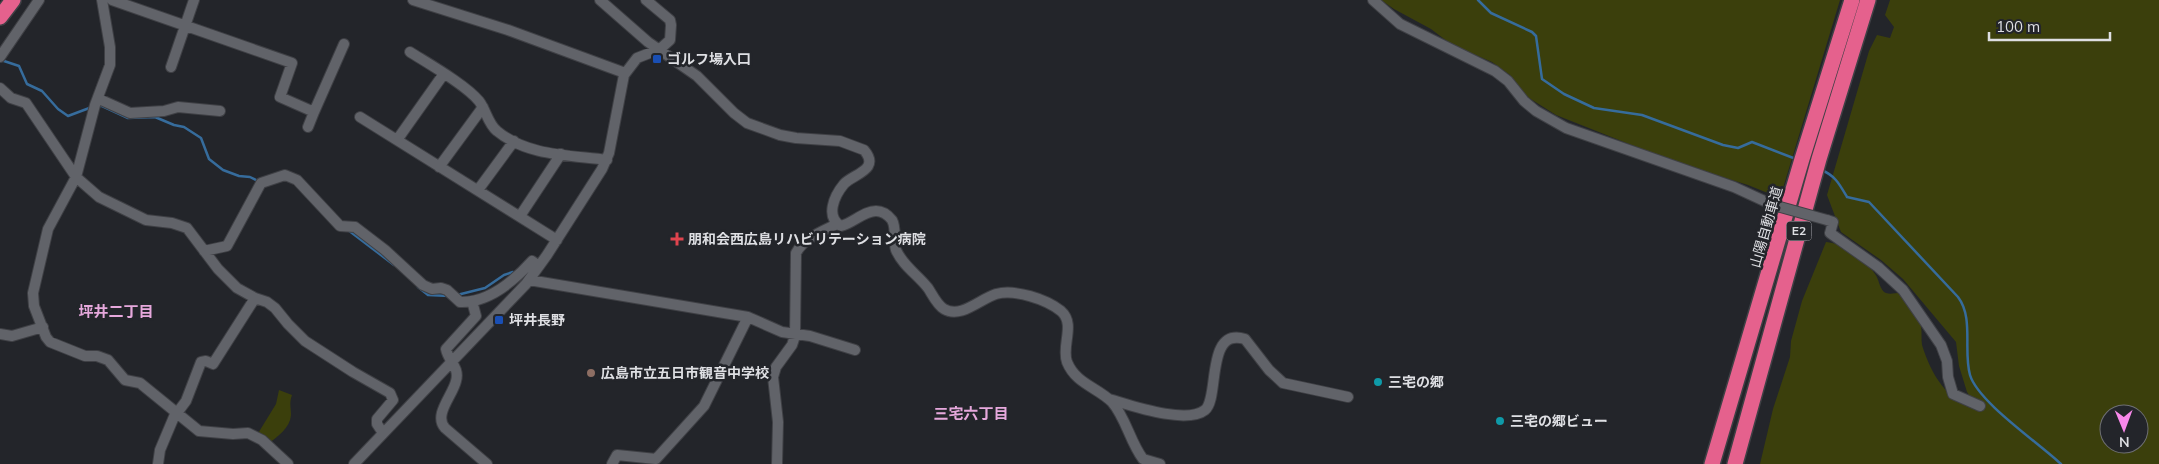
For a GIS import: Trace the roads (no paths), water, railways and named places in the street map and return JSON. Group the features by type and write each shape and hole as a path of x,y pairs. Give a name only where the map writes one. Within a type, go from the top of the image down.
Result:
{"highway":[{"path":"0,17 13,0"},
{"name":"山陽自動車道","path":"1713,462 1802,159 1852,0"},
{"name":"E2","path":"1735,464 1819,159 1868,0"}],"street":[{"path":"0,57 39,0"},
{"path":"102,0 110,46 110,65 96,105 76,176 48,229 35,284 33,302 43,328 50,342 85,356 97,356 108,360 125,380 140,383 199,431 233,434 248,433 262,440 288,464"},
{"path":"112,0 128,3 292,63 280,97 314,112"},
{"path":"171,67 194,0"},
{"path":"413,0 508,30 625,73"},
{"path":"600,0 658,50 697,76 734,114 752,126 796,138 840,141 864,150 869,158 867,168 844,185 832,205 832,212 837,224"},
{"path":"354,464 529,280 557,240 607,160 625,73 637,58 658,50 670,40 671,25 668,18 646,0"},
{"path":"1373,0 1400,24 1495,71 1508,81 1524,101 1536,111 1566,128 1734,187 1773,205 1833,222 1830,233 1878,267 1903,290 1941,345 1947,361 1948,377 1953,394 1980,406"},
{"path":"308,127 344,44"},
{"path":"410,52 443,75 463,86 479,101 496,130 514,141 533,151 607,160"},
{"path":"397,140 443,75"},
{"path":"0,88 12,98 26,103 76,176 106,202 122,207 146,220 172,223 187,228 236,288 275,308 304,341 390,394 393,400 392,403 377,420 377,424 383,433"},
{"path":"99,99 130,114 164,111 178,107 220,110"},
{"path":"440,167 482,107"},
{"path":"360,117 557,240"},
{"path":"478,190 514,141"},
{"path":"520,216 561,154"},
{"path":"204,251 227,246 261,183 285,175 297,180 340,226 355,227 385,250 423,285 447,290 460,302 481,300 513,280 532,262 539,266"},
{"path":"777,464 778,422 773,377 776,367 793,342 795,333 796,252 799,247 813,236 837,224 841,226 852,223 875,211 888,216 893,223 894,243 901,259 927,288 941,308 960,312 992,296 1007,292 1042,302 1060,310 1066,317 1068,324 1066,355 1069,366 1086,385 1114,405 1143,459 1160,464"},
{"path":"529,280 748,317 782,332 810,336 855,350"},
{"path":"158,464 160,450 176,412 186,401 201,362 213,364 255,298"},
{"path":"472,302 476,316 446,349 455,366 457,380 441,416 441,422 445,428 487,464"},
{"path":"612,464 617,454 656,458 704,406 748,317"},
{"path":"0,334 12,336 43,328"},
{"path":"1108,399 1143,409 1179,415 1203,411 1210,404 1219,352 1228,342 1240,338 1245,339 1269,370 1283,383 1348,397"}],"waterway":[{"path":"1478,0 1491,13 1532,32 1536,36 1542,79 1564,94 1594,108 1642,115 1723,145 1738,148 1752,142 1796,159"},
{"path":"1,60 19,66 27,84 42,91 58,109 68,116 92,107"},
{"path":"98,106 128,118 155,117 184,127 201,138 209,159 223,170 258,181"},
{"path":"1821,170 1834,178 1847,197 1869,202 1958,297 1966,315 1968,365 1975,386 2010,422 2061,464"},
{"path":"348,230 394,265"},
{"path":"457,295 485,288 504,275 513,272"},
{"path":"418,287 428,295 449,296"}],"place":[{"name":"ゴルフ場入口","path":"657,59"},
{"name":"朋和会西広島リハビリテーション病院","path":"677,239"},
{"name":"坪井長野","path":"499,320"},
{"name":"広島市立五日市観音中学校","path":"591,373"},
{"name":"三宅の郷","path":"1378,382"},
{"name":"三宅の郷ビュー","path":"1500,421"}],"district":[{"name":"坪井二丁目","path":"116,312"},
{"name":"三宅六丁目","path":"971,414"}]}
